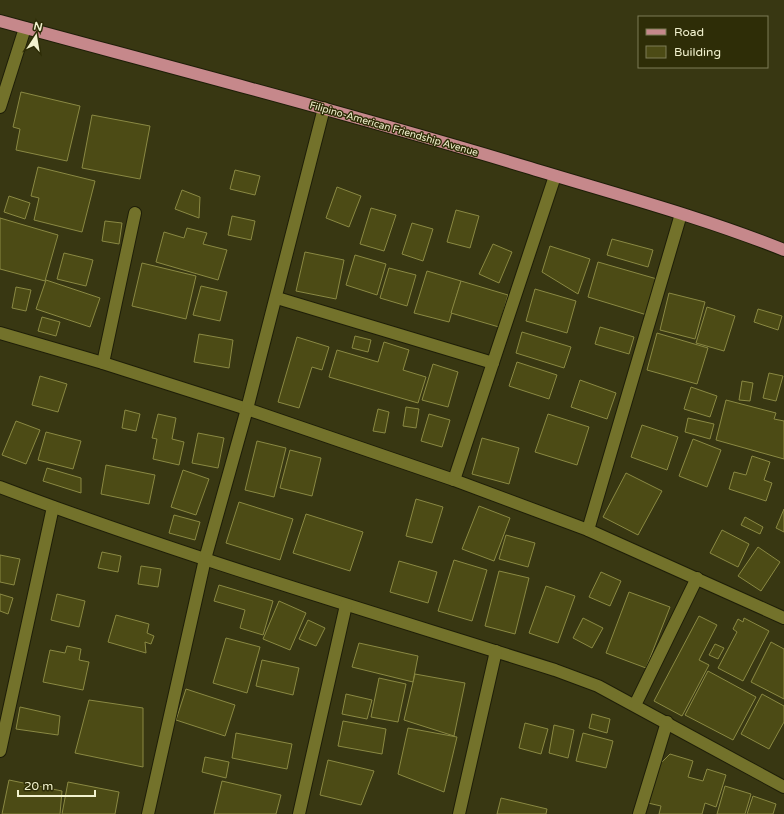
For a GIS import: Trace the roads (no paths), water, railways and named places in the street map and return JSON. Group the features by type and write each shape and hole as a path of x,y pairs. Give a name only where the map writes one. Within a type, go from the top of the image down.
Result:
{"main road":[{"name":"Filipino-American Friendship Avenue","path":"0,21 324,108 681,214 784,250"}],"street":[{"path":"0,107 24,28"},
{"path":"148,814 205,558 277,298 324,108"},
{"path":"454,480 555,176"},
{"path":"103,363 135,213"},
{"path":"588,530 681,214"},
{"path":"277,298 493,363"},
{"path":"0,333 103,363 454,480 588,530 784,618"},
{"path":"0,487 53,507 346,605 496,651 598,686 667,722 784,787"},
{"path":"0,751 53,507"},
{"path":"635,705 697,578"},
{"path":"299,814 346,605"},
{"path":"459,814 496,651"},
{"path":"638,814 667,722"}]}
